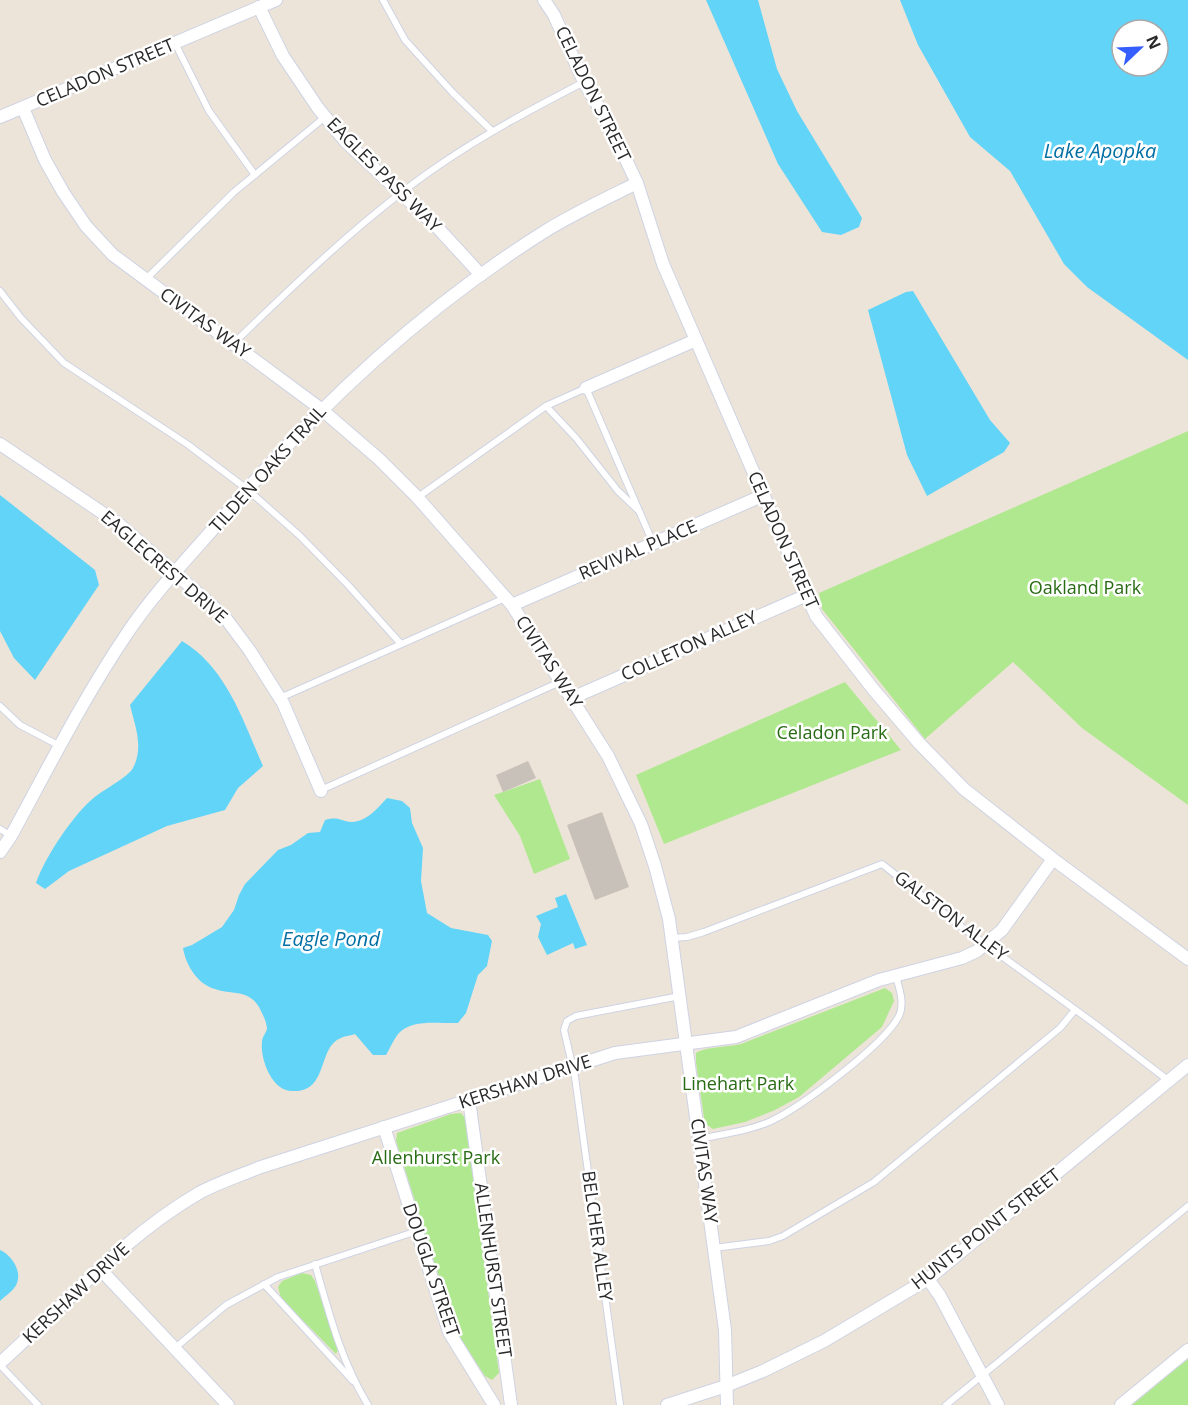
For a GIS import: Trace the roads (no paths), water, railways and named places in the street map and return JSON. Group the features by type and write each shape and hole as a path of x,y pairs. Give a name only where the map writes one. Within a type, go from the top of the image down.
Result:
{"street":[{"name":"CELADON STREET","path":"0,117 276,0"},
{"name":"CELADON STREET","path":"544,0 554,15 584,82 611,128 637,183 663,264 816,616 919,743 964,789 1053,859 1188,959"},
{"name":"EAGLES PASS WAY","path":"259,7 284,56 345,141 437,227 481,276"},
{"name":"CIVITAS WAY","path":"23,108 45,159 63,192 86,226 113,255 145,280 234,343 321,409 417,497 509,601 608,756 641,824 656,866 672,938 725,1330 727,1405"},
{"name":"TILDEN OAKS TRAIL","path":"0,852 5,832 60,746 127,633 247,489 321,409 375,358 438,306 548,230 637,183"},
{"path":"586,388 696,340"},
{"name":"EAGLECREST DRIVE","path":"0,444 119,524 224,616 280,698 321,791"},
{"name":"REVIVAL PLACE","path":"509,601 654,543 764,495"},
{"name":"COLLETON ALLEY","path":"572,698 807,595"},
{"name":"KERSHAW DRIVE","path":"0,1364 100,1269 159,1219 201,1192 258,1168 572,1066 615,1053 736,1037 879,980 962,958 986,944 1002,930 1053,859"},
{"name":"HUNTS POINT STREET","path":"667,1405 763,1371 824,1341 928,1279 1188,1065"},
{"name":"ALLENHURST STREET","path":"469,1100 511,1405"},
{"name":"DOUGLA STREET","path":"384,1127 449,1332 494,1405"},
{"path":"100,1269 228,1405"},
{"path":"928,1279 940,1296 998,1405"},
{"path":"1121,1405 1188,1350"}],"lane":[{"path":"383,0 405,40 453,93 492,131"},
{"path":"175,43 209,111 255,175"},
{"path":"234,343 312,269 436,167 492,131 584,82"},
{"path":"145,280 234,192 325,116"},
{"path":"0,291 21,318 64,363 187,444 247,489 316,552 401,644"},
{"path":"417,497 546,406 586,388 654,543"},
{"path":"546,406 576,438 618,491 640,512"},
{"path":"280,698 401,644 509,601"},
{"path":"321,791 561,681"},
{"path":"0,706 20,725 60,746"},
{"name":"GALSTON ALLEY","path":"672,938 704,932 882,864 1169,1082"},
{"path":"699,1139 750,1128 782,1115 802,1103 885,1036 900,1014 902,996 896,975"},
{"name":"BELCHER ALLEY","path":"620,1405 572,1066 564,1030 567,1021 576,1016 680,996"},
{"path":"714,1248 769,1241 783,1236 874,1182 1060,1028 1076,1010"},
{"path":"946,1405 1188,1206"},
{"path":"175,1348 225,1305 264,1284 315,1264 417,1231"},
{"path":"315,1264 344,1359 368,1405"},
{"path":"264,1284 355,1383"},
{"path":"0,1364 38,1405"}],"water":[{"path":"706,0 758,0 777,69 797,111 862,218 859,227 841,235 822,232 778,164"},
{"name":"Lake Apopka","path":"900,0 1188,0 1188,360 1087,287 1064,264 1010,171 970,137 918,45"},
{"path":"913,291 990,420 1010,443 1004,452 927,496 907,455 868,310 906,292"},
{"path":"0,495 95,570 99,585 35,680 14,658 0,631"},
{"path":"182,641 198,652 222,681 232,697 263,766 238,788 225,810 167,826 69,871 45,889 36,883 61,836 87,804 133,768 138,744 130,705"},
{"name":"Eagle Pond","path":"387,798 402,801 410,808 412,823 423,848 421,881 427,913 451,928 488,935 492,941 487,966 478,975 466,1013 458,1023 426,1023 404,1029 398,1034 386,1055 373,1055 355,1034 342,1038 331,1046 317,1079 311,1086 303,1090 285,1090 273,1080 265,1065 262,1042 267,1026 255,1001 245,995 221,991 203,983 190,967 183,948 222,927 234,910 245,884 278,850 291,845 308,833 320,832 325,820 337,819 352,822 362,820"},
{"path":"566,894 587,945 575,949 573,943 547,955 538,937 541,924 536,916 558,907 555,898"},
{"path":"0,1250 8,1255 17,1268 18,1278 14,1288 0,1301"}],"park label":[{"name":"Oakland Park","path":"1085,588"},
{"name":"Celadon Park","path":"832,733"},
{"name":"Linehart Park","path":"738,1084"},
{"name":"Allenhurst Park","path":"436,1158"}]}
